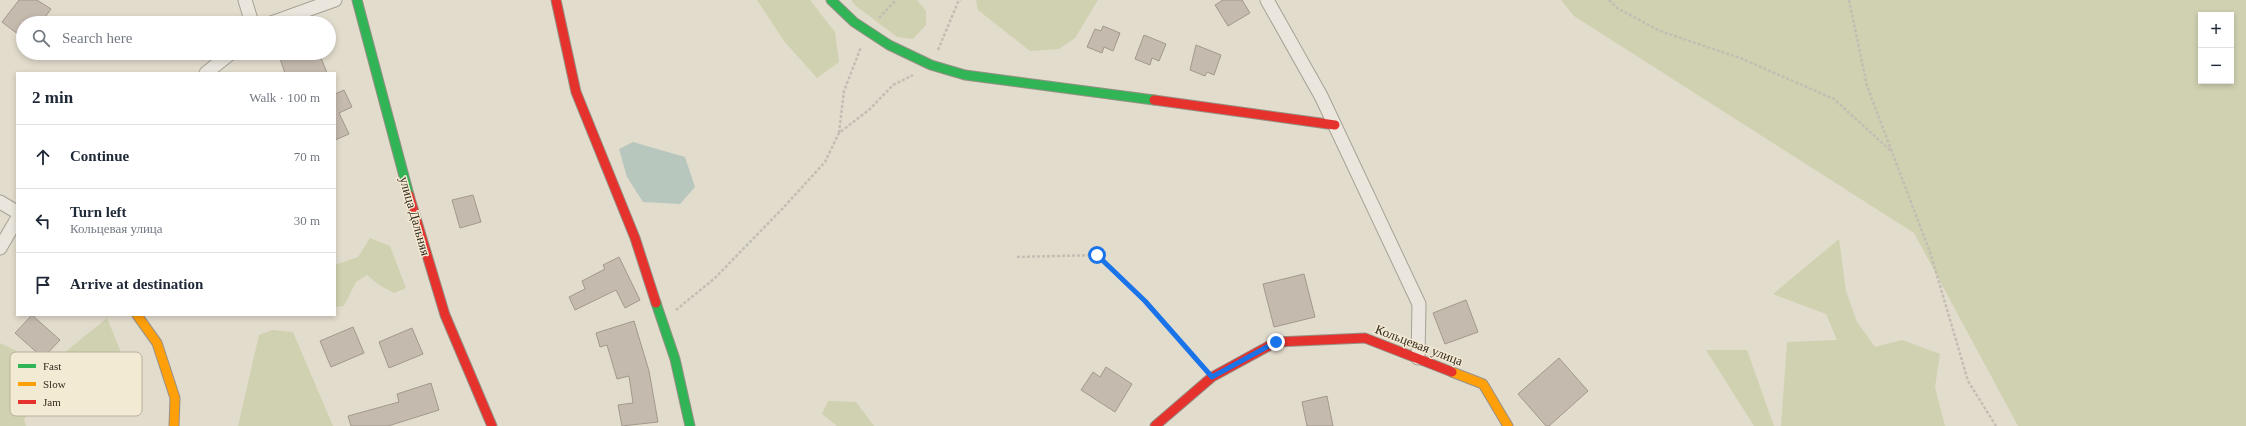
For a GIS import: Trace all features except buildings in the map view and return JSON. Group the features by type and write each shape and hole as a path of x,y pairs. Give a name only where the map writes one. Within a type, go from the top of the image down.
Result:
{"street":[{"path":"245,0 250,16"},
{"path":"291,16 336,0"},
{"name":"улица Дальняя","path":"357,0 420,235 445,315 492,426"},
{"path":"556,0 576,92 635,238 675,359 690,426"},
{"path":"831,0 854,22 888,45 931,65 965,75 1335,125"},
{"path":"1267,0 1321,96 1419,304 1418,358"},
{"path":"207,72 223,60"},
{"path":"0,202 16,211"},
{"path":"0,248 16,221"},
{"path":"138,316 157,343 176,398 174,426"},
{"name":"Кольцевая улица","path":"1155,426 1212,377 1276,342 1365,338 1483,384 1508,426"}],"path":[{"path":"662,321 715,278 784,207 825,162 839,133 844,91 867,31 896,0"},
{"path":"839,133 870,109 894,86 931,65 958,2 961,0"},
{"path":"1609,0 1617,8 1660,31 1740,58 1834,99 1891,151"},
{"path":"1849,0 1867,86 1931,255 1968,381 1996,426"},
{"path":"1017,257 1097,255 1145,301 1212,377"}],"green space":[{"path":"757,0 810,0 835,32 839,62 817,78 784,41"},
{"path":"851,0 917,0 926,11 926,25 913,39 897,37 856,6"},
{"path":"976,0 1098,0 1075,38 1059,49 1030,51 978,10"},
{"path":"1561,0 2246,0 2246,426 2018,426 1914,233 1574,16"},
{"path":"370,238 390,246 406,288 394,293 379,285 367,275 356,282 344,306 336,307 336,265 358,257"},
{"path":"1839,239 1846,291 1857,322 1875,347 1902,340 1940,354 1935,387 1945,426 1781,426 1787,342 1837,340 1826,314 1773,294"},
{"path":"107,318 121,352 65,352"},
{"path":"272,330 293,332 333,426 238,426 259,335"},
{"path":"0,343 19,352 10,352 10,416 26,416 24,419 26,426 0,426"},
{"path":"1706,350 1747,350 1774,426 1754,426"},
{"path":"828,401 856,402 874,426 837,426 822,414"}],"shaded area":[{"path":"633,142 685,157 695,187 680,204 643,202 627,177 619,149"}],"traffic: fast":[{"path":"357,0 409,195"},
{"path":"831,0 854,22 889,45 931,65 965,75 1154,100"},
{"path":"656,303 675,359 690,426"}],"traffic: slow":[{"path":"138,316 157,343 175,398 174,426"},
{"path":"1452,372 1483,384 1508,426"}],"traffic: jam":[{"path":"556,0 576,92 635,238 656,303"},
{"path":"1154,100 1335,125"},
{"path":"409,195 445,315 492,426"},
{"path":"1155,426 1212,377 1276,342 1365,338 1452,372"}],"route":[{"path":"1097,255 1145,301 1212,377 1276,342"}]}
